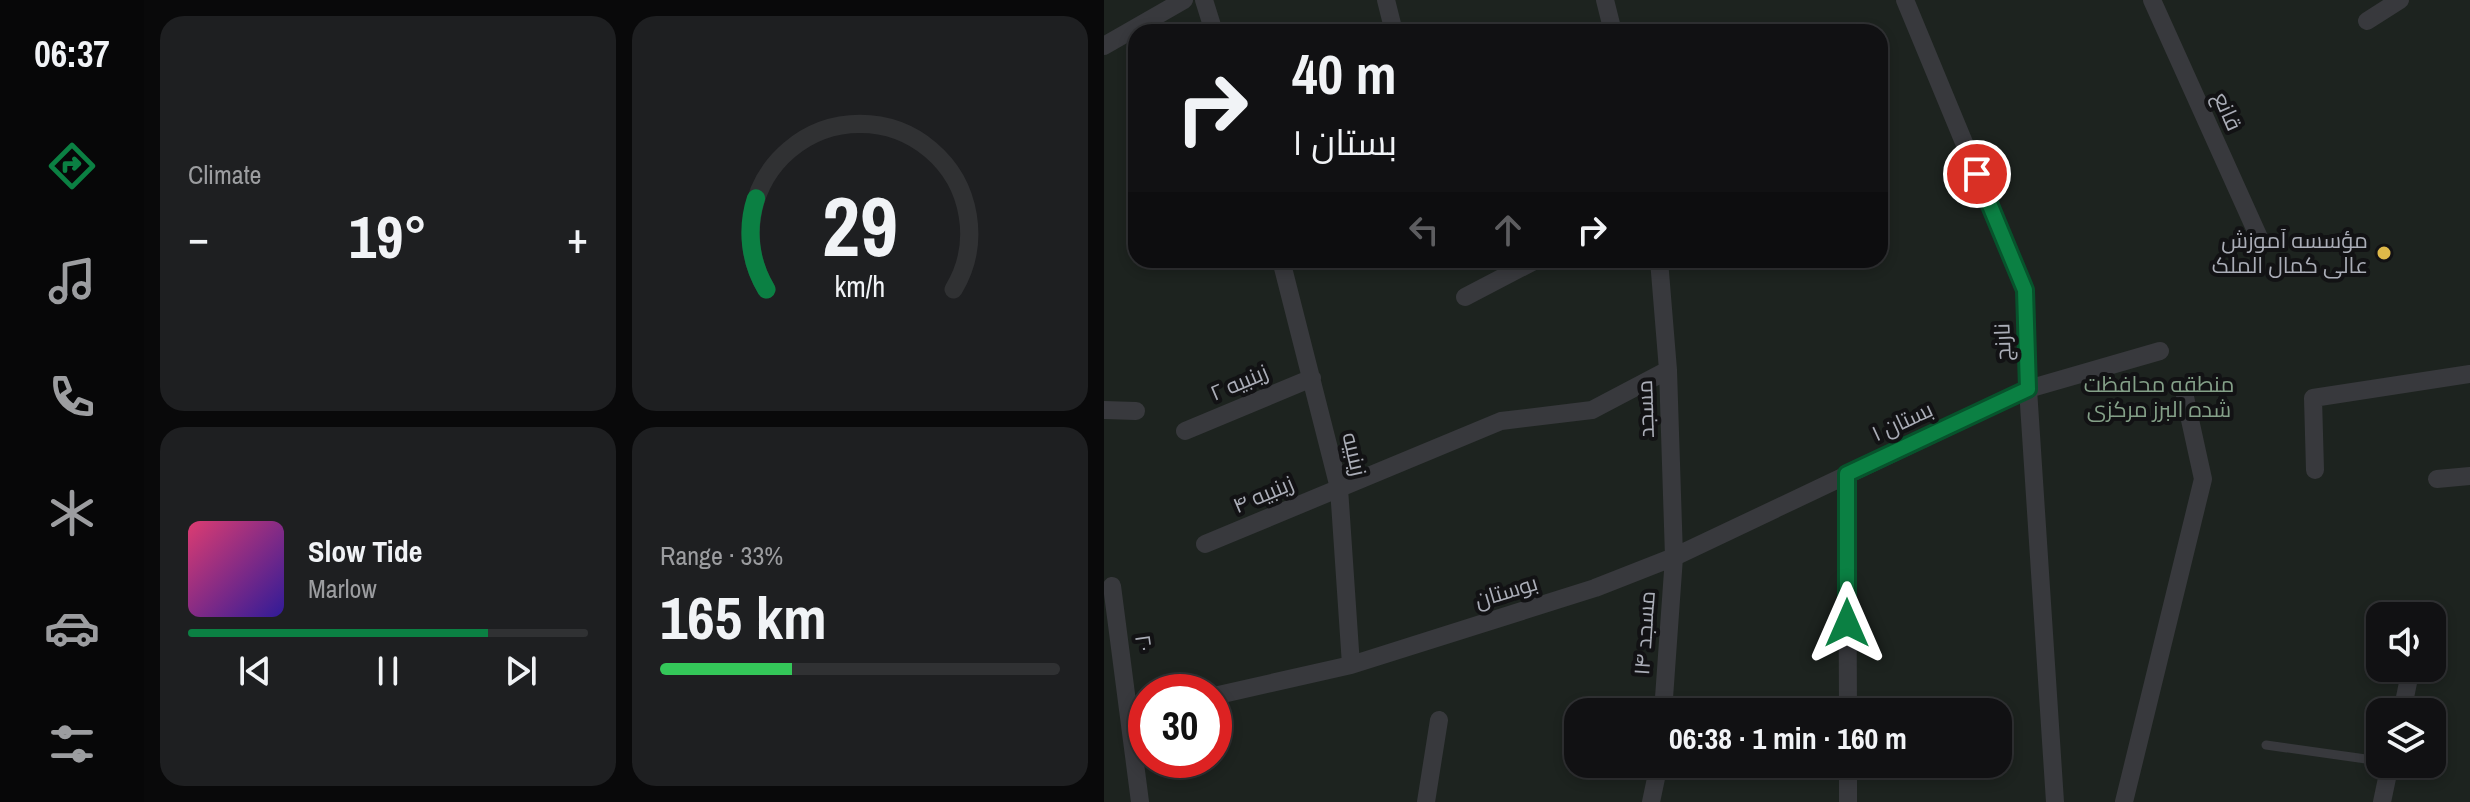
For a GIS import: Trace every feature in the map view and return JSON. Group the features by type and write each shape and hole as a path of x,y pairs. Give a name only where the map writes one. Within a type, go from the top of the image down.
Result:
{"street":[{"path":"1142,24 1184,0"},
{"path":"1204,0 1212,24"},
{"path":"1386,0 1392,24"},
{"path":"1605,0 1611,24"},
{"name":"نارنج","path":"1905,0 2025,290 2028,389 2055,802"},
{"name":"قانع","path":"2152,0 2261,242"},
{"path":"2367,21 2400,0"},
{"path":"1104,46 1128,32"},
{"name":"زینبیه","path":"1283,268 1339,488 1351,665"},
{"path":"1465,297 1521,268"},
{"name":"مسجد","path":"1660,268 1668,370 1674,557"},
{"name":"بستان ۱","path":"1674,557 2028,389 2160,351"},
{"name":"زینبیه ۴","path":"1205,544 1501,421 1592,410 1668,370"},
{"path":"2315,470 2313,398 2470,374"},
{"name":"زینبیه ۲","path":"1185,431 1312,378"},
{"path":"2124,802 2203,479 2185,397"},
{"path":"1104,410 1136,411"},
{"path":"1847,474 1848,698"},
{"path":"2437,479 2470,476"},
{"name":"بوستان","path":"1232,692 1351,665 1595,588 1674,557"},
{"name":"مسجد ۱۴","path":"1664,698 1674,557"},
{"name":"۲۰","path":"1112,586 1130,674"},
{"path":"1426,802 1439,720"},
{"name":"۲۰","path":"1139,778 1140,802"},
{"path":"1651,802 1657,778"},
{"path":"1659,778 1659,802"},
{"path":"1848,778 1848,802"},
{"path":"2382,802 2387,778"}],"lane":[{"path":"2266,745 2366,759"}],"green space":[{"name":"منطقه محافظت شده البرز مرکزی","path":"1104,0 2470,0 2470,802 1104,802"}],"place":[{"name":"مؤسسه آموزش عالی کمال الملک","path":"2384,253"}],"route":[{"path":"1847,623 1847,474 2028,389 2025,290 1977,174"}]}
